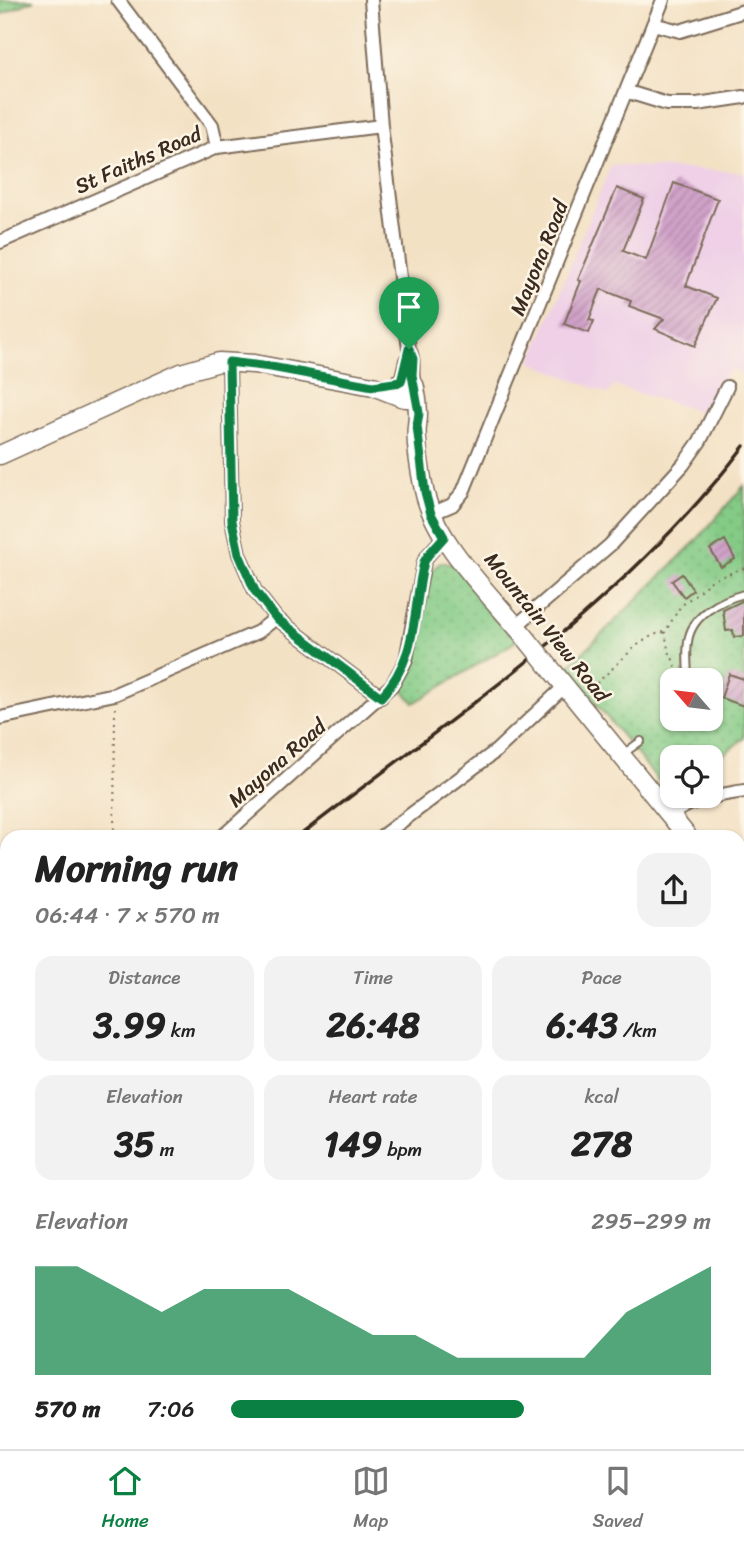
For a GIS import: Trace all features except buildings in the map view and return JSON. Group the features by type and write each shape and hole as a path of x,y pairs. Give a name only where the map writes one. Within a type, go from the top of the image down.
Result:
{"street":[{"path":"118,0 212,125 216,147"},
{"path":"0,454 181,373 205,365 229,362 271,367 373,386 405,389 409,349 381,126 371,0"},
{"name":"Mayona Road","path":"431,514 452,505 463,492 628,92 663,0"},
{"path":"653,24 680,31 744,11"},
{"path":"628,92 667,104 697,104 744,97"},
{"name":"St Faiths Road","path":"0,242 216,147 381,126"},
{"path":"229,362 232,521 235,541 255,591 276,618 381,697"},
{"path":"520,631 610,545 683,465 700,441 727,387"},
{"name":"Mountain View Road","path":"405,389 419,413 417,426 423,482 431,514 444,537 682,830"},
{"name":"Mayona Road","path":"230,830 392,685 406,660 424,562 444,537"},
{"path":"0,718 115,694 258,632 276,618"},
{"path":"391,830 496,751 560,680"},
{"path":"670,816 694,801 744,791"},
{"path":"395,827 399,830"}],"lane":[{"path":"688,668 687,643 692,628 718,604 744,594"},
{"path":"622,756 641,741"}],"path":[{"path":"591,718 596,684 645,639 665,632"},
{"path":"114,830 115,694"}],"shaded area":[{"path":"611,165 744,172 744,375 731,369 701,412 614,386 608,394 531,362"}],"green space":[{"path":"0,0 34,0 0,15"},
{"path":"744,486 744,738 723,755 723,745 660,745 660,783 567,668 695,542"},
{"path":"441,562 455,565 518,640 414,703 400,686 415,651 428,574"}],"railway":[{"path":"307,830 535,655 591,607 646,557 697,503 744,446"}],"route":[{"path":"409,349 413,359 412,379 419,413 417,426 425,492 431,514 444,537 424,562 406,660 400,674 381,697 276,618 264,606 255,591 239,554 232,521 229,362 373,386 401,382 409,349"}]}
